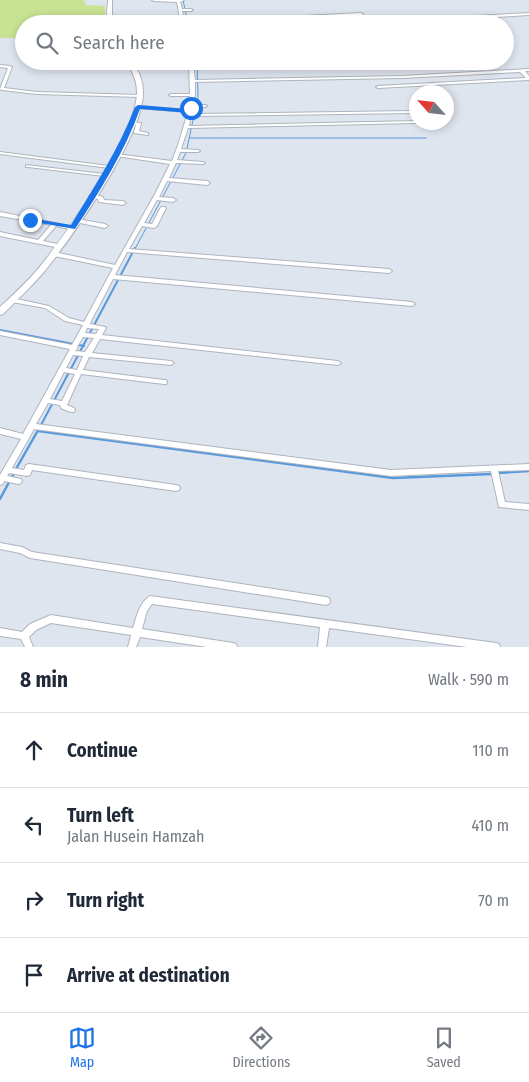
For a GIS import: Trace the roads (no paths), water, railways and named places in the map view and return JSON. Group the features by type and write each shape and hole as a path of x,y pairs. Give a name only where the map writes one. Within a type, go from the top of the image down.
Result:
{"street":[{"path":"109,15 110,0"},
{"path":"154,0 185,4"},
{"path":"180,2 182,15"},
{"path":"181,10 190,10"},
{"path":"342,15 361,14"},
{"path":"511,15 529,14"},
{"path":"0,66 10,67 2,80 1,89 37,93 140,96"},
{"path":"1,309 12,300 60,246 116,155 138,107 140,96 137,74 134,70"},
{"path":"4,476 24,437 33,427 48,401 62,370 114,277 117,267 168,179 187,127 194,82 192,70"},
{"path":"194,82 402,77 529,70"},
{"path":"522,71 529,79"},
{"path":"0,72 7,73"},
{"path":"402,77 406,86"},
{"path":"378,87 529,79"},
{"path":"171,95 192,95"},
{"path":"190,111 205,106"},
{"path":"138,107 190,111 200,116 409,112"},
{"path":"187,127 409,122"},
{"path":"132,123 139,124 136,132 146,134"},
{"path":"180,150 198,151"},
{"path":"0,153 109,167"},
{"path":"116,155 203,163"},
{"path":"28,166 104,176"},
{"path":"168,179 207,183"},
{"path":"92,196 101,198 101,201 122,203"},
{"path":"157,198 170,200"},
{"path":"142,224 154,226 163,208"},
{"path":"0,214 55,224 105,226"},
{"path":"39,242 55,224"},
{"path":"0,234 60,246"},
{"path":"128,251 389,272"},
{"path":"54,254 117,267"},
{"path":"114,277 412,304"},
{"path":"12,300 47,307 67,320 103,328 76,372 63,403 62,407 72,410"},
{"path":"0,332 75,349 87,355 171,363"},
{"path":"83,335 338,363"},
{"path":"62,370 164,382"},
{"path":"48,401 63,403"},
{"path":"33,427 391,473 495,472 529,467"},
{"path":"0,431 24,437"},
{"path":"4,476 27,473 29,467 176,488"},
{"path":"495,472 502,505 529,506"},
{"path":"4,476 17,481"},
{"path":"0,546 22,550 30,555 326,601"},
{"path":"132,647 143,610 150,600 496,647"},
{"path":"24,636 33,627 51,618 234,647"},
{"path":"322,647 325,623"},
{"path":"0,632 24,636"},
{"path":"24,636 28,647"}],"waterway":[{"path":"183,0 186,15"},
{"path":"135,249 186,153 198,97 197,70"},
{"path":"190,138 426,138"},
{"path":"83,346 135,248"},
{"path":"0,330 83,346"},
{"path":"41,425 83,346"},
{"path":"38,431 393,478 492,474"},
{"path":"16,469 37,432"},
{"path":"497,473 529,471"},
{"path":"0,499 14,473"}]}
